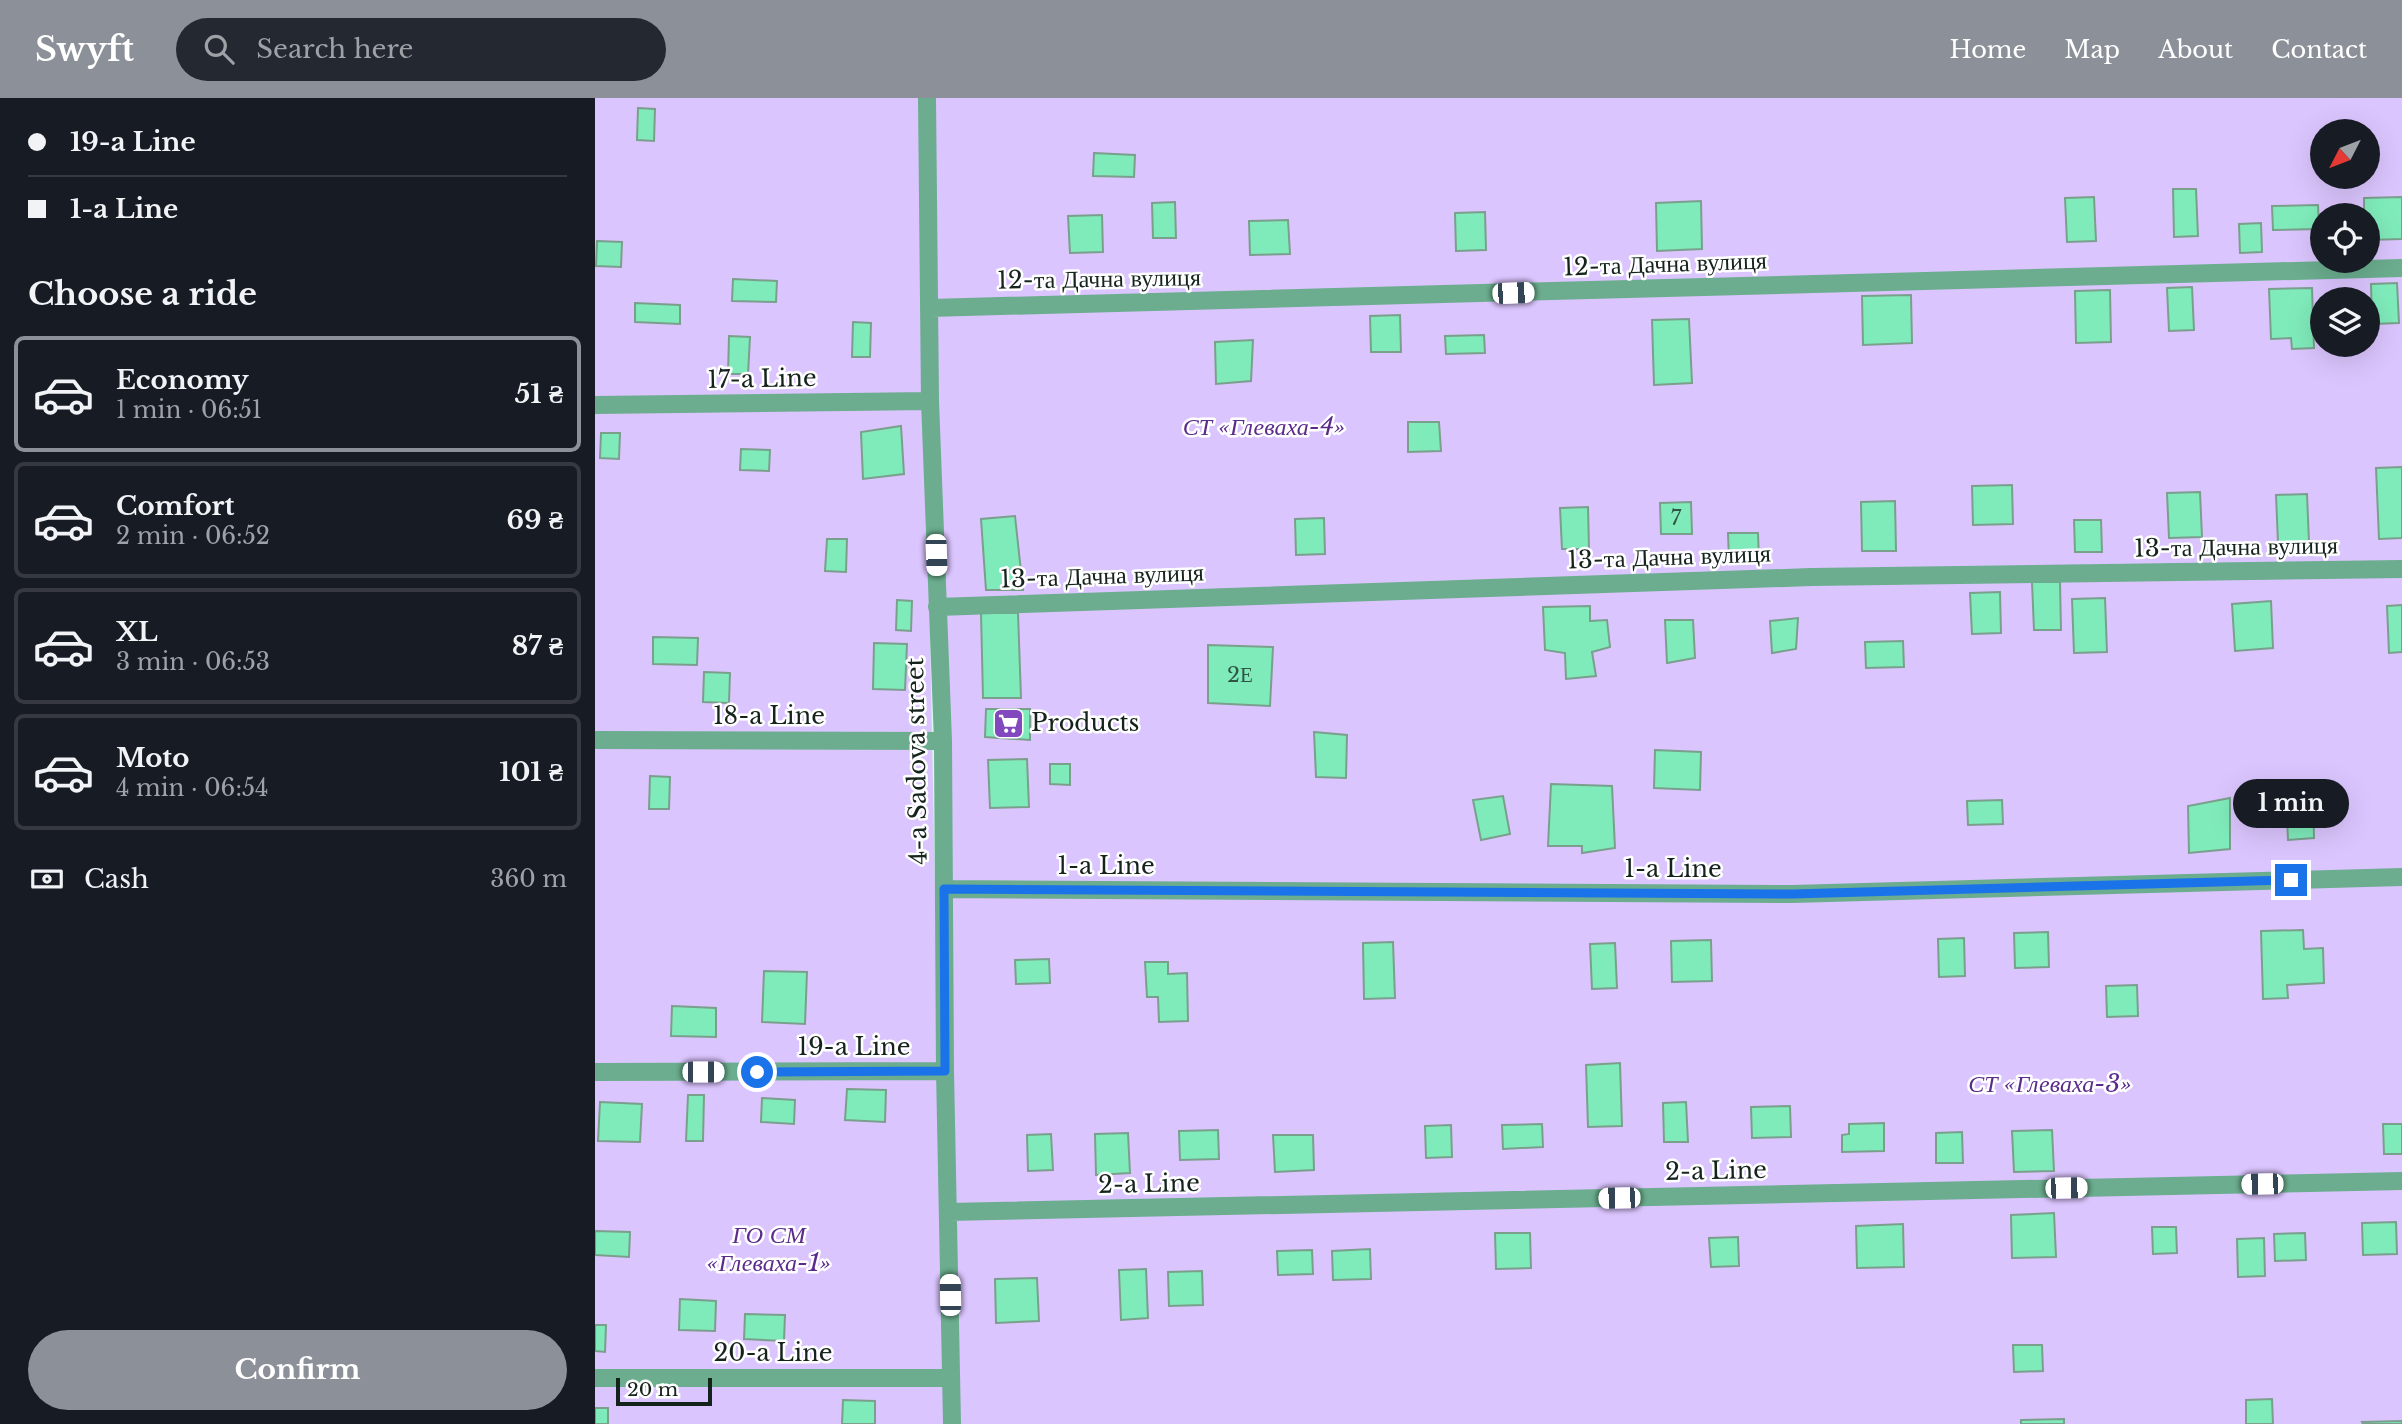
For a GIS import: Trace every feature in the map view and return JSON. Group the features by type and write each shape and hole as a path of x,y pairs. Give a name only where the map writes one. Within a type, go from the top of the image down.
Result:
{"street":[{"name":"4-a Sadova street","path":"927,98 930,401 943,741 945,1071 952,1424"},
{"name":"12-та Дачна вулиця","path":"930,308 2402,268"},
{"name":"17-a Line","path":"595,405 930,401"},
{"name":"13-та Дачна вулиця","path":"937,607 1811,576 2402,569"},
{"name":"18-a Line","path":"595,740 943,741"},
{"name":"1-a Line","path":"944,889 1792,894 2402,877"},
{"name":"19-a Line","path":"595,1072 945,1071"},
{"name":"2-a Line","path":"948,1212 2402,1181"},
{"name":"20-a Line","path":"595,1378 951,1378"}],"green space":[{"name":"ГО СМ «Глеваха-1»","path":"595,98 920,98 945,1424 595,1424"},
{"path":"927,98 2402,98 2402,1424 947,1424"}],"building":[{"path":"638,108 655,109 654,141 637,140"},
{"path":"1094,153 1135,155 1134,177 1093,176"},
{"path":"2173,189 2196,189 2198,236 2174,237"},
{"path":"2094,197 2096,241 2067,242 2065,198"},
{"path":"2402,197 2402,239 2380,240 2380,203 2364,203 2364,198"},
{"path":"1701,201 1702,249 1657,251 1656,203"},
{"path":"1175,202 1176,238 1153,238 1152,203"},
{"path":"2310,205 2310,229 2273,230 2272,206"},
{"path":"1485,212 1486,250 1456,251 1455,213"},
{"path":"1102,215 1103,252 1070,253 1068,216"},
{"path":"1288,220 1290,254 1250,255 1249,221"},
{"path":"2261,223 2262,252 2240,253 2239,224"},
{"path":"597,241 622,242 621,267 596,266"},
{"path":"733,279 777,281 776,302 732,301"},
{"path":"2397,283 2399,323 2380,324 2380,287 2371,287 2371,284"},
{"path":"2192,287 2194,330 2169,331 2167,288"},
{"path":"2310,288 2310,348 2292,349 2291,338 2271,339 2269,289"},
{"path":"2110,290 2111,342 2076,343 2075,291"},
{"path":"1911,295 1912,343 1863,345 1862,296"},
{"path":"635,303 680,305 680,324 635,322"},
{"path":"1400,315 1401,352 1371,352 1370,316"},
{"path":"1689,319 1692,383 1654,385 1652,320"},
{"path":"853,322 871,323 870,357 852,357"},
{"path":"1484,335 1485,353 1446,354 1445,336"},
{"path":"729,336 750,337 748,374 728,374"},
{"path":"1253,340 1251,381 1216,384 1215,342"},
{"path":"1408,422 1439,422 1441,451 1408,452"},
{"path":"901,426 904,474 863,479 861,432"},
{"path":"601,433 620,433 619,459 600,458"},
{"path":"741,449 770,450 769,471 740,470"},
{"path":"2402,467 2402,538 2379,539 2376,468"},
{"path":"2012,485 2013,524 1973,525 1972,486"},
{"path":"2200,492 2202,537 2169,538 2167,493"},
{"path":"2307,494 2309,542 2278,543 2276,495"},
{"path":"1895,501 1896,551 1862,551 1861,502"},
{"path":"1691,502 1692,534 1661,534 1660,503"},
{"path":"1588,507 1589,549 1562,549 1560,508"},
{"path":"1015,516 1023,590 986,590 981,519"},
{"path":"1324,518 1325,554 1296,555 1295,519"},
{"path":"2074,520 2101,520 2102,552 2075,552"},
{"path":"1728,533 1758,533 1759,561 1729,561"},
{"path":"827,539 847,539 846,572 825,571"},
{"path":"2032,582 2060,582 2061,630 2034,630"},
{"path":"2000,592 2001,633 1972,634 1970,593"},
{"path":"2105,598 2107,652 2074,653 2072,599"},
{"path":"897,600 912,601 911,631 896,630"},
{"path":"2271,601 2273,648 2235,651 2232,604"},
{"path":"2402,605 2402,652 2389,653 2387,606"},
{"path":"1590,606 1590,621 1607,620 1610,647 1592,652 1596,676 1566,679 1565,653 1545,650 1543,607"},
{"path":"981,613 1018,613 1021,698 983,698"},
{"path":"1798,618 1796,649 1772,653 1770,621"},
{"path":"1665,620 1693,620 1695,658 1667,663"},
{"path":"653,637 698,638 697,665 653,664"},
{"path":"1903,641 1904,667 1866,668 1865,642"},
{"path":"874,643 907,644 905,690 873,689"},
{"path":"1208,645 1273,647 1270,706 1208,703"},
{"path":"704,672 730,673 729,703 703,702"},
{"name":"Products","path":"986,709 1030,709 1030,740 985,737"},
{"path":"1314,732 1347,735 1346,778 1316,777"},
{"path":"1655,750 1701,752 1700,790 1654,788"},
{"path":"1027,759 1029,807 990,808 988,760"},
{"path":"1050,764 1070,764 1070,785 1050,784"},
{"path":"650,776 670,777 669,809 649,809"},
{"path":"1551,784 1612,786 1615,848 1582,853 1582,846 1548,846"},
{"path":"2313,794 2314,838 2288,840 2286,796"},
{"path":"1503,796 1510,834 1481,840 1473,800"},
{"path":"2230,798 2230,849 2189,853 2188,806"},
{"path":"2002,800 2003,824 1968,825 1967,801"},
{"path":"2303,930 2304,949 2323,948 2324,983 2287,985 2288,998 2263,999 2261,931"},
{"path":"2048,932 2049,967 2015,968 2014,933"},
{"path":"1964,938 1965,976 1939,977 1938,939"},
{"path":"1711,940 1712,981 1672,982 1671,941"},
{"path":"1393,942 1395,998 1364,999 1363,943"},
{"path":"1615,943 1617,988 1592,989 1590,944"},
{"path":"1049,959 1050,983 1016,984 1015,960"},
{"path":"1145,962 1168,962 1168,974 1187,973 1188,1021 1159,1022 1158,997 1147,997"},
{"path":"764,971 807,972 805,1024 762,1022"},
{"path":"2137,985 2138,1016 2107,1017 2106,986"},
{"path":"672,1006 716,1008 716,1037 671,1036"},
{"path":"1620,1063 1622,1126 1588,1127 1586,1065"},
{"path":"847,1089 886,1090 885,1122 845,1120"},
{"path":"688,1095 704,1095 703,1141 686,1141"},
{"path":"762,1098 795,1100 794,1124 761,1122"},
{"path":"600,1102 642,1104 640,1142 598,1141"},
{"path":"1686,1102 1688,1142 1664,1142 1663,1103"},
{"path":"1790,1106 1791,1137 1752,1138 1751,1107"},
{"path":"1884,1123 1884,1151 1842,1152 1842,1135 1849,1134 1849,1124"},
{"path":"1542,1124 1543,1147 1503,1149 1502,1125"},
{"path":"2383,1124 2402,1124 2402,1154 2384,1154"},
{"path":"1451,1125 1452,1157 1426,1158 1425,1126"},
{"path":"1218,1130 1219,1159 1180,1160 1179,1131"},
{"path":"2052,1130 2054,1171 2014,1172 2012,1131"},
{"path":"1962,1132 1963,1163 1936,1163 1936,1133"},
{"path":"1128,1133 1130,1173 1096,1175 1095,1134"},
{"path":"1051,1134 1053,1170 1028,1171 1027,1135"},
{"path":"1273,1135 1313,1135 1314,1170 1275,1172"},
{"path":"2054,1213 2056,1257 2012,1258 2011,1215"},
{"path":"2396,1222 2397,1254 2363,1255 2362,1223"},
{"path":"1903,1224 1904,1267 1857,1268 1856,1226"},
{"path":"2152,1227 2176,1227 2177,1253 2153,1254"},
{"path":"595,1231 630,1232 629,1257 595,1255"},
{"path":"1495,1233 1530,1233 1531,1268 1496,1269"},
{"path":"2305,1233 2306,1260 2275,1261 2274,1234"},
{"path":"1738,1237 1739,1266 1711,1267 1709,1238"},
{"path":"2264,1238 2265,1276 2238,1277 2237,1239"},
{"path":"1370,1249 1371,1279 1333,1280 1332,1251"},
{"path":"1312,1250 1313,1274 1278,1275 1277,1251"},
{"path":"1146,1269 1148,1318 1121,1320 1119,1270"},
{"path":"1202,1271 1203,1305 1169,1306 1168,1272"},
{"path":"1037,1278 1039,1321 996,1323 995,1279"},
{"path":"680,1299 716,1301 715,1331 679,1330"},
{"path":"745,1314 785,1315 784,1341 744,1339"},
{"path":"595,1325 606,1325 605,1352 595,1351"},
{"path":"2013,1345 2042,1345 2043,1371 2014,1372"},
{"path":"2272,1399 2273,1424 2246,1424 2246,1400"},
{"path":"843,1400 875,1401 875,1424 842,1424"},
{"path":"595,1408 608,1408 608,1424 595,1424"},
{"path":"2064,1419 2064,1424 2021,1424 2021,1420"},
{"path":"2402,1421 2402,1424 2362,1422"}],"place":[{"name":"Products","path":"1008,723"}],"route":[{"path":"757,1072 945,1071 944,889 1792,894 2291,880"}],"park label":[{"name":"СТ «Глеваха-4»","path":"1264,427"},
{"name":"СТ «Глеваха-3»","path":"2050,1084"}]}
